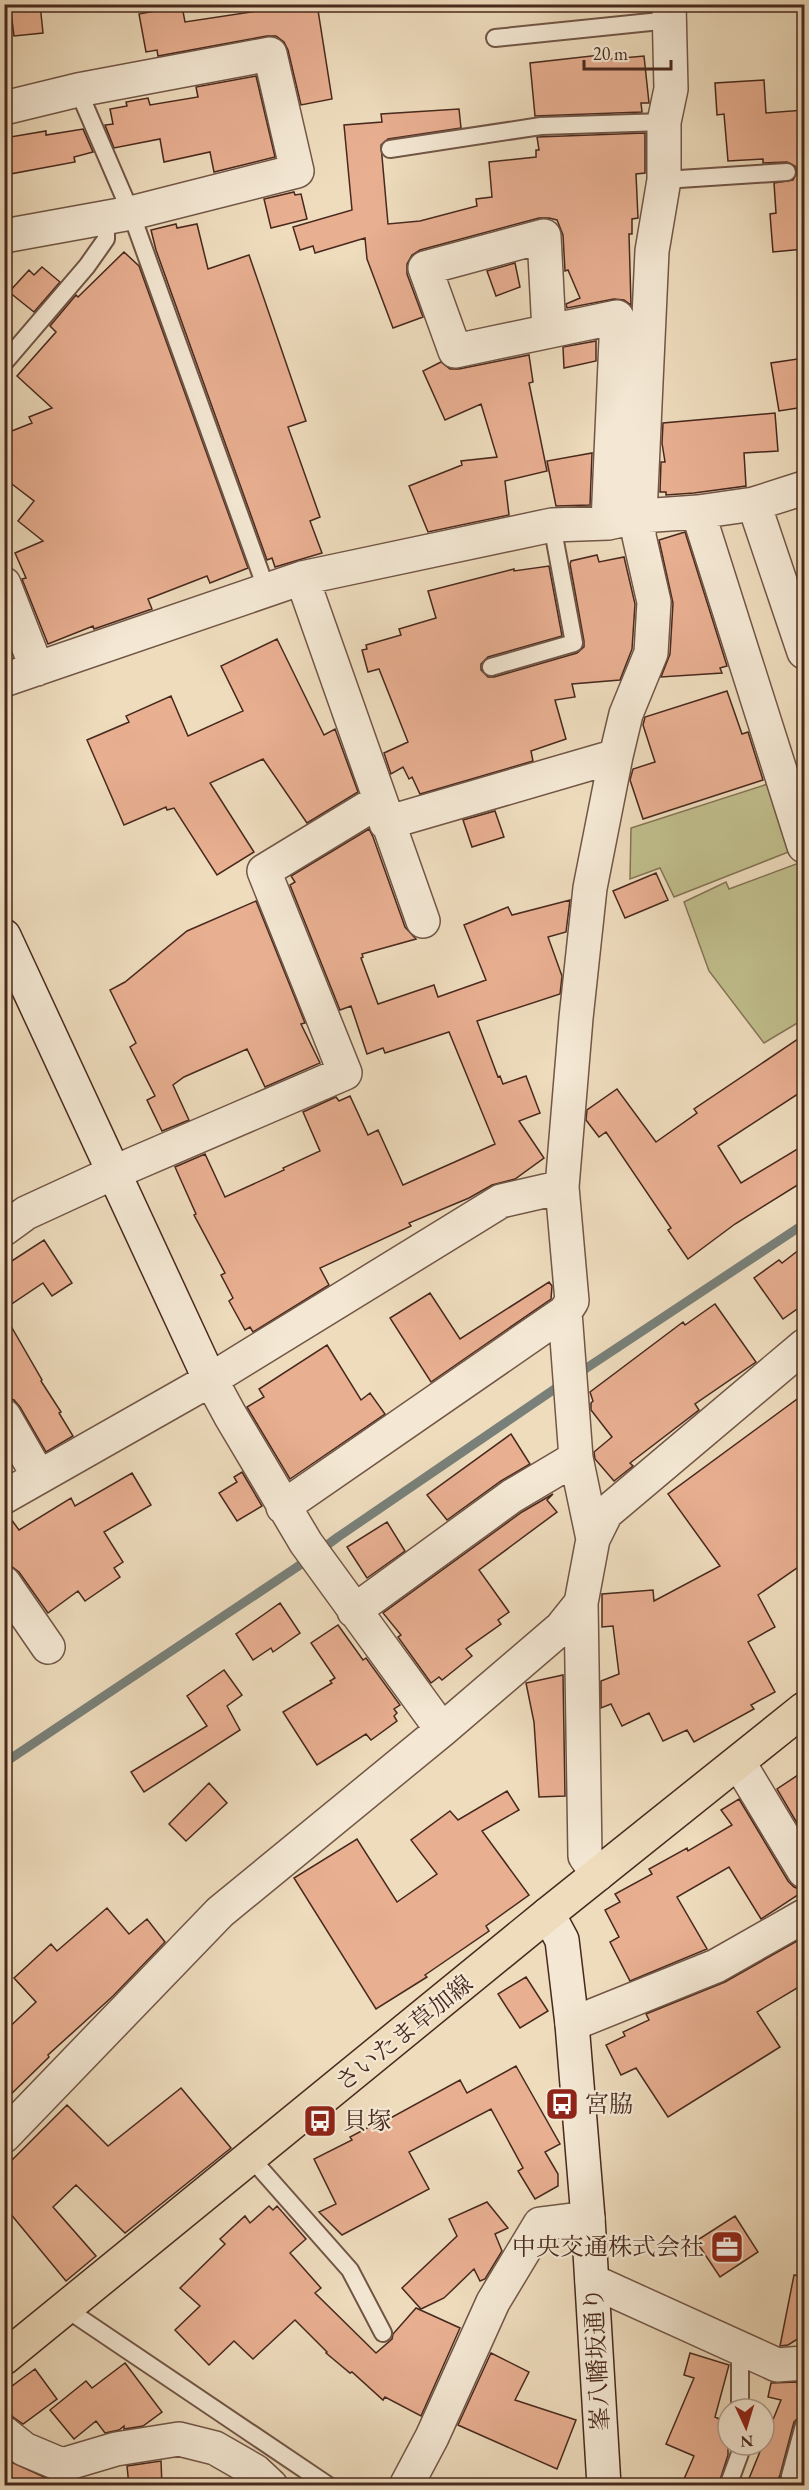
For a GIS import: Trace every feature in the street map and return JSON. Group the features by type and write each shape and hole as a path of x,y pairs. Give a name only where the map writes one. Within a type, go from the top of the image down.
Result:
{"main road":[{"name":"さいたま草加線","path":"4,2358 548,1914 739,1764 804,1709"}],"street":[{"path":"284,1507 565,1312 572,1301 562,1187 576,1018 590,888 626,714 651,653 654,602 639,536 652,251 664,180 664,122 671,89 670,12"},
{"path":"4,108 78,90 270,54 297,171 119,215 4,236"},
{"path":"549,331 617,317 608,522"},
{"path":"4,680 302,579 552,525 608,522 641,516 698,512 754,504 804,488"},
{"path":"754,504 804,652"},
{"path":"698,512 804,846"},
{"path":"302,579 423,921"},
{"path":"4,584 37,669"},
{"path":"4,1229 26,1214 115,1172 345,1073 264,871 383,812 616,756"},
{"path":"4,936 207,1374 314,1556 442,1730"},
{"path":"4,1497 207,1374 501,1201 562,1187"},
{"path":"565,1312 576,1458 593,1539"},
{"path":"598,1874 585,1856 580,1603 593,1539 606,1513 804,1346"},
{"path":"6,1423 39,1477"},
{"path":"354,1611 512,1496 576,1458"},
{"path":"4,1583 48,1647"},
{"path":"4,2136 220,1912 442,1730 561,1628 580,1603"},
{"path":"739,1764 804,1871"},
{"name":"峯八幡坂通り","path":"548,1914 562,1940 572,2024 588,2218 604,2486"},
{"path":"572,2024 716,1966 804,1916"},
{"path":"406,2486 432,2437 493,2302 540,2224 588,2218"},
{"path":"592,2281 777,2365 804,2363"},
{"path":"4,2433 24,2449 66,2475 116,2449 179,2439 215,2448 255,2471 271,2486"}],"lane":[{"path":"495,38 670,12"},
{"path":"78,90 119,215 267,591"},
{"path":"390,149 541,126 664,122"},
{"path":"664,180 787,172"},
{"path":"4,363 87,266 119,215"},
{"path":"491,667 574,643 552,525"},
{"path":"251,2158 350,2270 383,2333"},
{"path":"65,2308 329,2486"},
{"path":"740,2348 740,2397"},
{"path":"799,2486 790,2476 804,2425"},
{"path":"728,2486 739,2457"}],"shaded area":[{"path":"774,782 796,849 674,897 660,868 630,879 631,828"},
{"path":"804,861 804,1019 764,1043 709,971 684,902 726,882 729,889"}],"building":[{"path":"10,4 40,4 43,33 14,36"},
{"path":"303,4 317,4 332,99 301,105 288,50 284,42 276,36 158,56 157,50 146,52 139,14 182,6 185,22"},
{"path":"600,55 600,60 644,56 649,103 641,103 642,112 535,116 530,63"},
{"path":"256,76 275,157 214,172 210,152 164,162 160,139 114,148 105,125 113,124 110,109 127,106 126,102 148,98 150,105 198,97 196,87"},
{"path":"764,80 766,113 804,110 804,249 773,252 770,214 776,213 774,183 793,180 797,172 795,166 787,162 763,163 763,159 728,161 724,114 717,115 715,83"},
{"path":"459,109 461,128 388,139 381,145 388,224 420,221 477,206 476,199 492,197 489,162 536,157 536,150 539,150 537,137 645,133 645,173 636,174 638,218 632,219 632,234 629,234 631,305 624,300 614,299 567,308 566,304 580,298 568,270 565,271 563,235 557,220 549,218 539,218 420,250 412,255 407,264 407,274 423,317 393,328 367,259 365,238 315,253 313,246 300,250 293,227 352,210 344,125 382,122 381,114"},
{"path":"83,129 93,152 74,157 75,162 10,174 4,138 46,131 46,135"},
{"path":"294,192 295,195 301,194 307,219 271,228 264,199"},
{"path":"176,224 177,228 197,224 208,269 249,255 306,421 288,427 320,517 310,521 322,553 275,567 272,558 267,560 156,250 151,230"},
{"path":"124,252 139,266 248,568 210,583 207,576 148,599 152,609 94,629 93,626 48,644 22,579 26,578 15,553 43,541 18,521 34,501 4,478 4,434 32,423 29,417 52,408 17,376 56,332 50,326 76,295 78,297"},
{"path":"515,263 520,287 496,296 487,271"},
{"path":"42,267 60,282 34,312 9,292 29,270 34,275"},
{"path":"596,341 596,361 564,368 563,347"},
{"path":"529,355 533,382 529,383 547,471 505,481 509,515 428,532 409,486 462,465 461,461 497,457 481,404 445,420 423,371 441,362 450,369 459,369"},
{"path":"804,358 804,407 779,411 771,363"},
{"path":"775,413 778,451 744,453 746,486 666,495 666,492 660,492 661,462 665,462 662,443 663,423"},
{"path":"592,453 590,505 556,506 547,461"},
{"path":"685,532 727,666 720,668 722,673 661,677 670,654 673,603 659,540"},
{"path":"597,555 599,562 624,557 635,604 632,649 620,680 572,684 575,697 555,700 566,739 531,751 533,761 420,794 412,777 409,779 403,767 391,774 384,753 408,742 379,669 368,672 362,650 367,649 366,645 401,635 399,629 436,618 428,591 514,569 514,571 549,566 562,636 488,657 481,664 481,670 488,677 494,677 577,653 584,647 584,641 570,564 571,561"},
{"path":"277,639 324,735 335,729 358,792 307,823 263,759 210,783 254,852 217,875 174,808 167,810 166,807 124,825 87,740 129,722 126,716 171,696 188,736 243,711 221,666"},
{"path":"727,691 742,734 748,732 763,780 643,819 630,780 633,769 655,762 643,725 645,717"},
{"path":"495,811 504,837 472,847 463,820"},
{"path":"369,829 405,927 416,939 362,954 361,958 378,1004 434,985 438,997 486,980 464,925 508,907 512,915 570,900 566,932 548,937 562,976 560,994 477,1021 498,1077 500,1076 503,1084 526,1076 540,1113 519,1121 544,1158 515,1179 492,1185 469,1198 409,1223 411,1226 320,1268 329,1285 253,1332 250,1327 245,1330 229,1301 233,1298 221,1275 225,1273 194,1215 196,1214 175,1167 205,1154 225,1197 320,1151 303,1112 336,1097 339,1101 350,1096 368,1135 378,1130 403,1185 495,1144 449,1032 385,1053 383,1048 367,1054 351,1006 340,1010 290,885 295,882 291,876"},
{"path":"656,873 668,900 625,918 613,891"},
{"path":"256,901 305,1023 301,1024 320,1063 265,1087 247,1049 184,1077 173,1085 189,1120 162,1131 147,1100 155,1096 130,1047 136,1043 110,990 125,982 187,931"},
{"path":"804,1035 804,1090 718,1146 741,1183 804,1145 804,1181 735,1224 688,1259 668,1230 671,1228 606,1132 599,1137 586,1120 587,1110 617,1089 656,1142 697,1113 694,1109"},
{"path":"44,1240 72,1283 52,1296 43,1283 4,1309 4,1266"},
{"path":"804,1246 804,1304 783,1319 754,1278 779,1260 782,1263"},
{"path":"549,1282 552,1286 551,1299 431,1382 390,1318 430,1293 460,1339"},
{"path":"715,1304 756,1362 695,1404 699,1410 630,1463 633,1466 614,1481 595,1459 594,1452 612,1437 591,1410 593,1401 590,1392 683,1322 685,1325"},
{"path":"4,1314 73,1436 46,1452 20,1407 14,1400 4,1397"},
{"path":"327,1345 361,1400 370,1393 385,1414 290,1479 247,1407 264,1397 259,1389"},
{"path":"804,1394 804,1563 758,1595 775,1627 748,1642 775,1692 751,1705 754,1709 694,1742 687,1730 663,1741 649,1713 622,1726 611,1704 601,1708 601,1681 619,1674 613,1626 602,1627 602,1594 653,1590 654,1601 720,1566 668,1494"},
{"path":"511,1434 530,1464 501,1481 447,1520 427,1495"},
{"path":"242,1472 262,1506 237,1521 219,1493 237,1482 234,1477"},
{"path":"132,1473 151,1505 104,1532 123,1562 114,1568 120,1577 85,1601 78,1591 48,1613 19,1572 4,1556 4,1516 8,1515 19,1530 71,1498 75,1506"},
{"path":"553,1494 547,1500 557,1512 479,1570 509,1612 498,1620 501,1624 466,1649 472,1656 442,1680 439,1677 431,1683 398,1637 401,1635 383,1613 522,1512"},
{"path":"387,1522 405,1551 367,1578 347,1547"},
{"path":"280,1603 300,1633 273,1652 271,1648 253,1660 236,1634"},
{"path":"338,1625 363,1660 366,1658 400,1705 394,1709 397,1713 394,1716 397,1721 371,1740 366,1734 317,1765 283,1712 332,1683 330,1681 335,1678 311,1643"},
{"path":"224,1670 242,1695 227,1706 240,1730 144,1792 131,1772 207,1726 187,1696"},
{"path":"563,1675 565,1796 539,1797 534,1722 526,1683"},
{"path":"804,1771 804,1835 777,1789"},
{"path":"209,1783 227,1803 186,1841 169,1824"},
{"path":"507,1791 519,1810 482,1831 529,1895 486,1926 489,1931 425,1975 427,1977 376,2009 294,1878 357,1839 397,1902 437,1874 411,1840 450,1811 458,1820"},
{"path":"739,1799 788,1881 794,1887 804,1891 761,1919 729,1867 677,1897 707,1949 630,1981 610,1942 619,1937 605,1910 620,1902 615,1894 652,1874 649,1869 687,1848 688,1851 732,1825 721,1810"},
{"path":"107,1908 129,1934 147,1919 165,1942 113,1996 48,2055 49,2057 4,2101 4,2032 36,2002 14,1978 51,1944 57,1951"},
{"path":"804,1937 804,1988 802,1985 757,2012 780,2047 668,2117 636,2068 621,2075 606,2045 625,2036 623,2032 649,2020 646,2014 725,1982"},
{"path":"526,1977 548,2011 520,2028 498,1994"},
{"path":"516,2066 560,2144 545,2152 558,2174 558,2186 535,2199 518,2171 523,2168 491,2109 409,2152 429,2189 342,2235 319,2212 336,2204 314,2159 352,2140 350,2137 386,2118 387,2120 460,2080 467,2093"},
{"path":"181,2088 231,2148 125,2233 76,2185 53,2207 96,2256 66,2281 4,2206 4,2168 67,2105 108,2146"},
{"path":"487,2202 508,2228 495,2234 502,2251 485,2279 480,2281 474,2269 444,2298 421,2309 402,2288 457,2236 449,2219"},
{"path":"269,2206 273,2210 277,2206 306,2239 290,2253 321,2288 315,2293 376,2353 392,2339 393,2334 416,2308 460,2328 421,2416 385,2397 383,2400 352,2372 350,2373 326,2353 295,2320 253,2359 234,2341 209,2365 175,2330 200,2306 180,2288 225,2244 220,2239 245,2216 250,2223"},
{"name":"中央交通株式会社","path":"735,2216 758,2252 720,2277 696,2241"},
{"path":"794,2275 804,2276 804,2335 788,2345 780,2346"},
{"path":"491,2353 529,2372 515,2400 576,2420 557,2469 458,2425"},
{"path":"690,2353 729,2365 720,2397 716,2397 716,2457 727,2457 718,2486 681,2486 694,2456 666,2444 694,2378 684,2375"},
{"path":"125,2363 162,2412 143,2426 124,2429 124,2426 119,2430 105,2433 96,2421 74,2439 50,2410 86,2381 92,2388"},
{"path":"35,2369 57,2399 23,2424 4,2406 4,2392"},
{"path":"797,2382 801,2415 794,2422 775,2486 746,2486 758,2457 776,2457 776,2412 781,2400 768,2397 771,2383"},
{"path":"9,2461 55,2482 70,2482 76,2486 4,2486 4,2464"},
{"path":"161,2461 162,2486 129,2486 127,2466"}],"waterway":[{"path":"576,1375 804,1224"},
{"path":"4,1763 297,1567 562,1384"}],"place":[{"name":"宮脇","path":"562,2104"},
{"name":"貝塚","path":"320,2121"},
{"name":"中央交通株式会社","path":"727,2247"}]}
